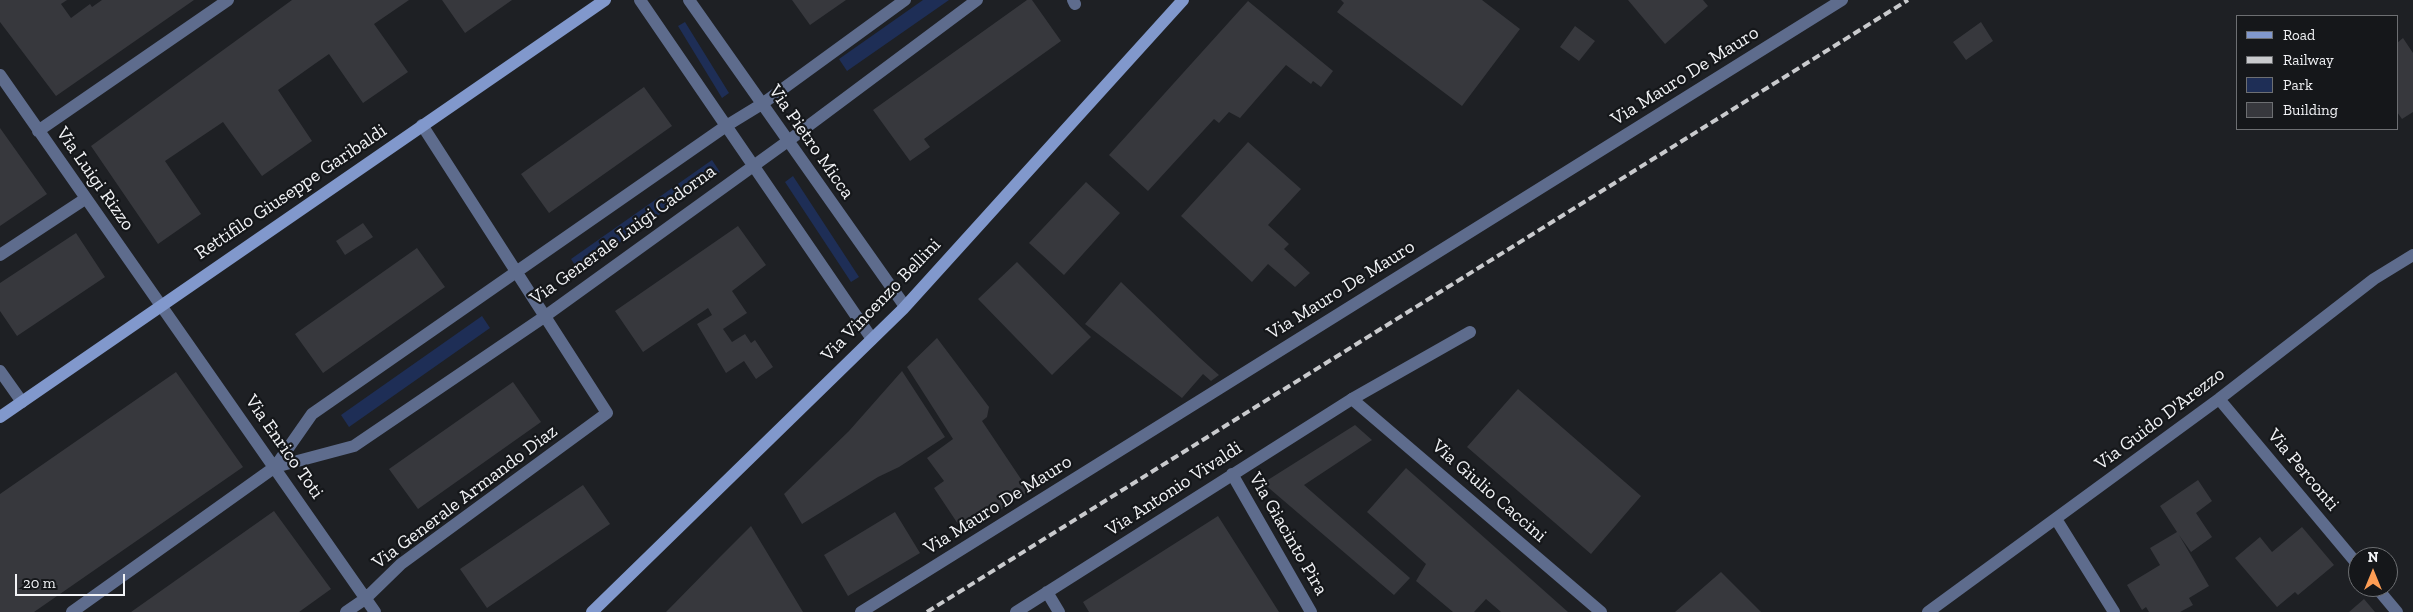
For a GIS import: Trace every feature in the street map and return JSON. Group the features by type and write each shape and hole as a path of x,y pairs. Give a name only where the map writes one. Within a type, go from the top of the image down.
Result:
{"main road":[{"name":"Rettifilo Giuseppe Garibaldi","path":"0,417 161,304 605,0"},
{"name":"Via Vincenzo Bellini","path":"592,612 904,306 1183,0"}],"street":[{"path":"38,131 228,0"},
{"path":"640,0 872,339"},
{"name":"Via Pietro Micca","path":"689,0 904,306"},
{"name":"Via Generale Luigi Cadorna","path":"72,612 274,467 312,414 726,126 762,104 905,0"},
{"name":"Via Generale Luigi Cadorna","path":"274,467 354,446 544,316 752,164 788,141 977,0"},
{"name":"Via Mauro De Mauro","path":"861,612 1842,0"},
{"name":"Via Luigi Rizzo","path":"0,75 85,199 161,304"},
{"path":"422,125 544,316"},
{"path":"0,255 85,199"},
{"name":"Via Guido D'Arezzo","path":"1928,612 2219,399 2374,279 2413,255"},
{"name":"Via Enrico Toti","path":"161,304 375,612"},
{"name":"Via Generale Armando Diaz","path":"346,612 365,598 401,564 608,413 544,316"},
{"name":"Via Antonio Vivaldi","path":"1016,612 1352,399 1470,332"},
{"path":"0,371 22,402"},
{"name":"Via Giulio Caccini","path":"1352,399 1601,612"},
{"name":"Via Perconti","path":"2219,399 2348,553"},
{"name":"Via Giacinto Pira","path":"1232,474 1311,612"},
{"path":"2056,519 2114,612"},
{"path":"1048,592 1059,612"},
{"path":"2385,597 2398,612"}],"green space":[{"path":"923,0 949,0 847,71 839,59"},
{"path":"685,22 729,93 722,98 678,26"},
{"path":"712,160 720,172 579,271 571,259"},
{"path":"793,176 859,277 851,282 785,182"},
{"path":"482,316 490,328 349,427 341,415"}],"building":[{"path":"0,0 67,0 61,4 71,18 90,4 92,7 102,0 194,0 56,96 0,22"},
{"path":"292,0 409,0 374,24 408,72 363,103 329,54 278,90 312,141 262,176 223,122 165,161 201,214 158,244 91,146"},
{"path":"442,0 512,0 465,33"},
{"path":"792,0 846,0 810,25"},
{"path":"1027,0 1032,0 1061,41 924,139 930,147 910,161 873,110"},
{"path":"1341,0 1482,0 1520,29 1462,106 1337,12 1344,3"},
{"path":"1628,0 1703,0 1708,6 1665,44"},
{"path":"1248,1 1333,71 1321,87 1313,81 1311,84 1286,65 1240,118 1229,112 1219,123 1214,119 1148,191 1109,155"},
{"path":"1981,22 1993,41 1966,60 1953,42"},
{"path":"1575,26 1595,41 1579,61 1560,47"},
{"path":"2403,38 2413,53 2413,112 2402,119 2398,113 2398,42"},
{"path":"644,87 672,126 549,213 521,174"},
{"path":"0,128 47,194 0,226"},
{"path":"1248,142 1301,189 1268,225 1289,244 1284,249 1310,273 1295,287 1268,264 1252,282 1181,216"},
{"path":"1086,182 1120,213 1064,275 1029,243"},
{"path":"363,223 373,237 345,255 336,241"},
{"path":"738,226 766,265 732,291 747,313 723,329 732,342 745,334 751,343 755,340 773,367 756,379 744,361 726,373 697,324 712,315 708,308 643,352 615,311"},
{"path":"76,233 105,277 17,336 0,311 0,283"},
{"path":"417,248 445,287 323,373 295,334"},
{"path":"1017,262 1091,337 1052,375 978,299"},
{"path":"1121,282 1219,375 1211,381 1203,374 1182,398 1085,324"},
{"path":"937,338 989,407 987,417 982,421 1029,491 1000,510 996,503 960,527 934,488 944,481 927,458 953,439 907,367"},
{"path":"902,371 945,437 899,467 878,477 802,524 784,494 849,431"},
{"path":"176,372 243,467 34,612 0,612 0,494"},
{"path":"513,382 541,422 418,509 389,469"},
{"path":"1518,389 1641,496 1591,554 1467,447"},
{"path":"1355,425 1372,440 1304,485 1410,578 1394,595 1263,483"},
{"path":"1406,468 1568,612 1501,612 1486,599 1474,612 1453,612 1416,581 1426,564 1367,512"},
{"path":"2198,480 2212,501 2196,513 2212,537 2191,552 2179,535 2209,586 2189,598 2193,605 2180,612 2149,612 2146,607 2142,610 2127,585 2160,565 2150,548 2177,532 2160,506"},
{"path":"583,485 610,524 487,608 460,569"},
{"path":"274,511 331,589 299,612 131,612"},
{"path":"895,512 920,553 848,596 824,555"},
{"path":"1218,516 1279,612 1089,612 1083,602"},
{"path":"751,526 803,612 666,612 719,558"},
{"path":"2302,527 2334,565 2298,595 2295,592 2277,607 2235,558 2260,537 2272,552"},
{"path":"1721,572 1761,612 1675,612"},
{"path":"2364,599 2375,612 2349,612"}],"railway":[{"path":"927,612 1908,0"}]}
